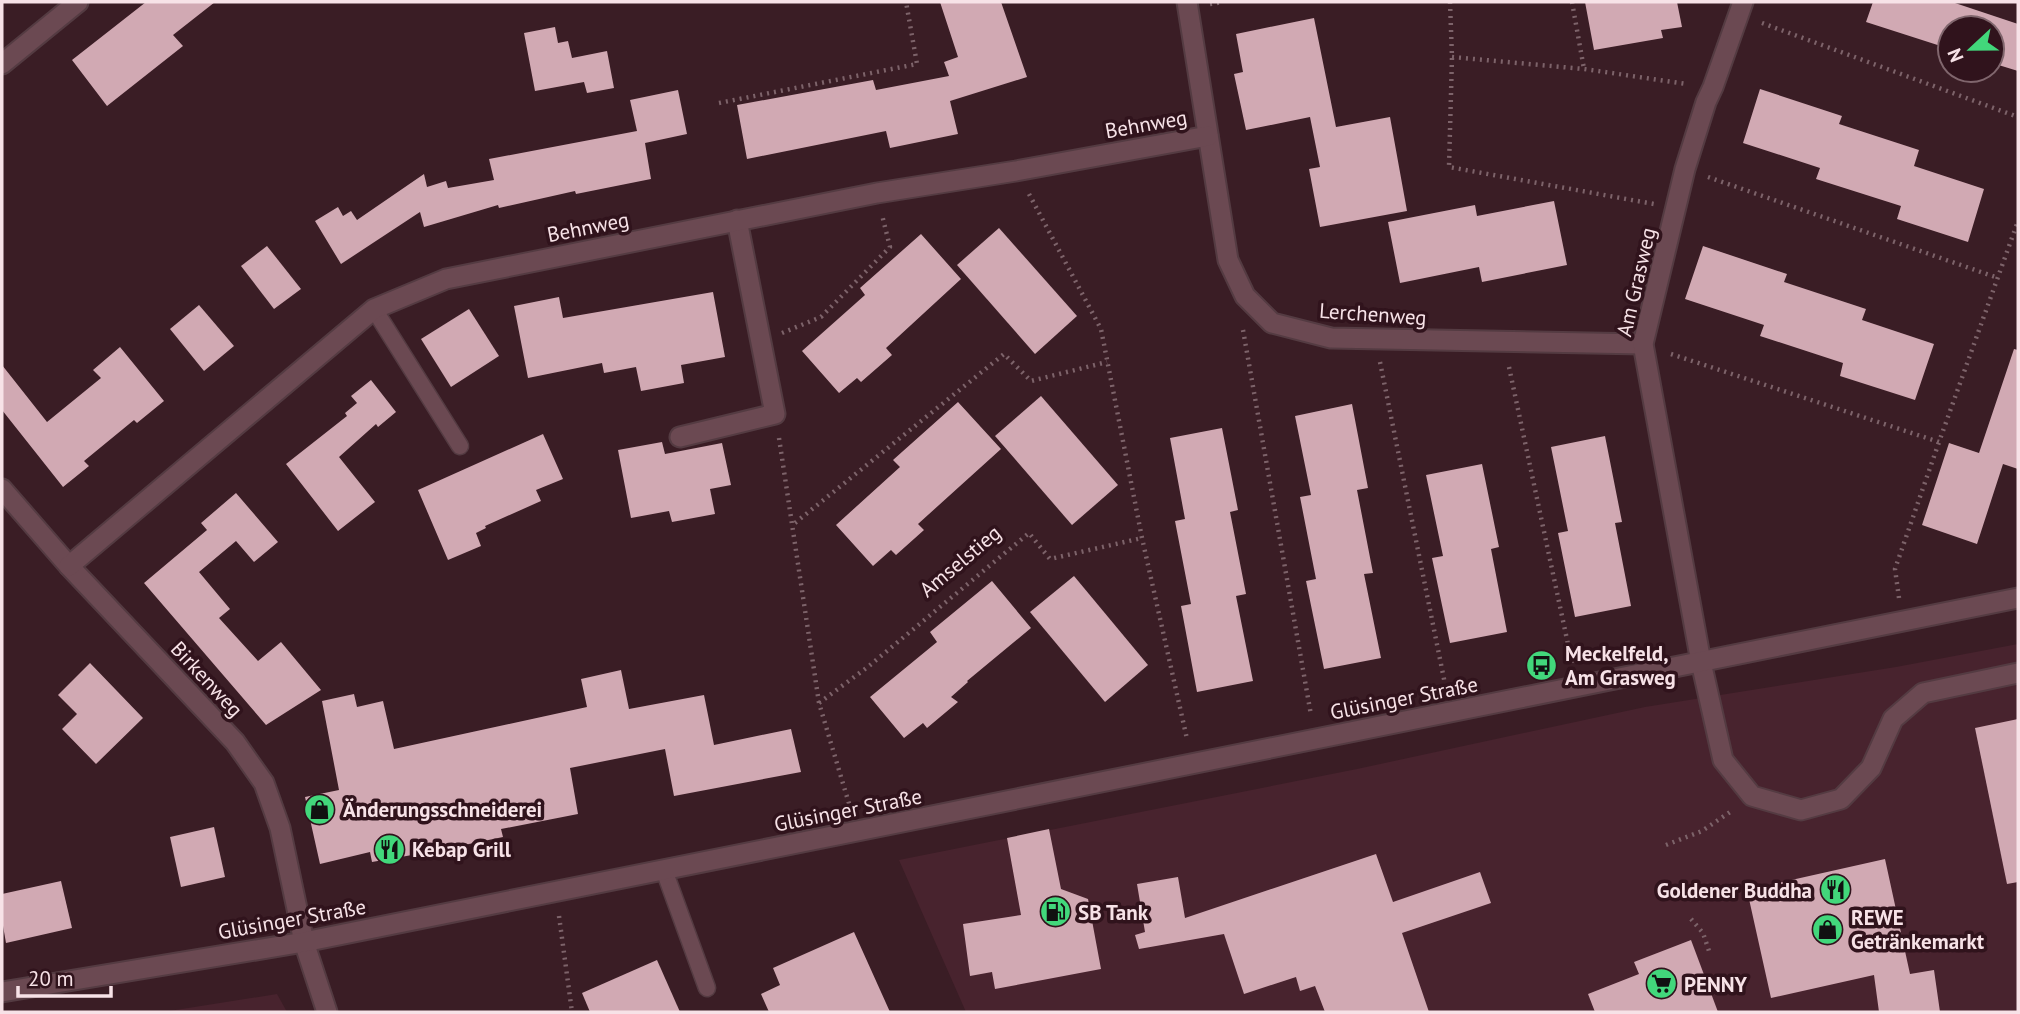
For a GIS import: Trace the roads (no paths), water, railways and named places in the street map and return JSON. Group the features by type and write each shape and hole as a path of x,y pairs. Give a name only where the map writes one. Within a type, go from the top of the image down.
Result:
{"street":[{"path":"2,64 78,2"},
{"name":"Lerchenweg","path":"1187,2 1228,260 1245,296 1272,323 1331,338 1643,344"},
{"name":"Am Grasweg","path":"1701,662 1643,344 1685,169 1740,8"},
{"name":"Behnweg","path":"69,566 374,309 446,279 877,193 1208,136"},
{"path":"680,437 775,414 737,220"},
{"name":"Birkenweg","path":"2,489 69,566 235,742 264,783 280,828 304,942 327,1012"},
{"name":"Glüsinger Straße","path":"2,992 304,942 2018,598"},
{"path":"1701,662 1723,760 1752,796 1801,810 1841,799 1871,768 1893,719 1923,693 2018,673"}],"lane":[{"path":"374,309 460,446"},
{"path":"664,870 708,988"}],"place":[{"name":"Meckelfeld, Am Grasweg","path":"1542,665"},
{"name":"Änderungsschneiderei","path":"320,809"},
{"name":"Kebap Grill","path":"389,849"},
{"name":"Goldener Buddha","path":"1835,890"},
{"name":"SB Tank","path":"1055,912"},
{"name":"REWE Getränkemarkt","path":"1828,929"},
{"name":"PENNY","path":"1661,984"}]}
